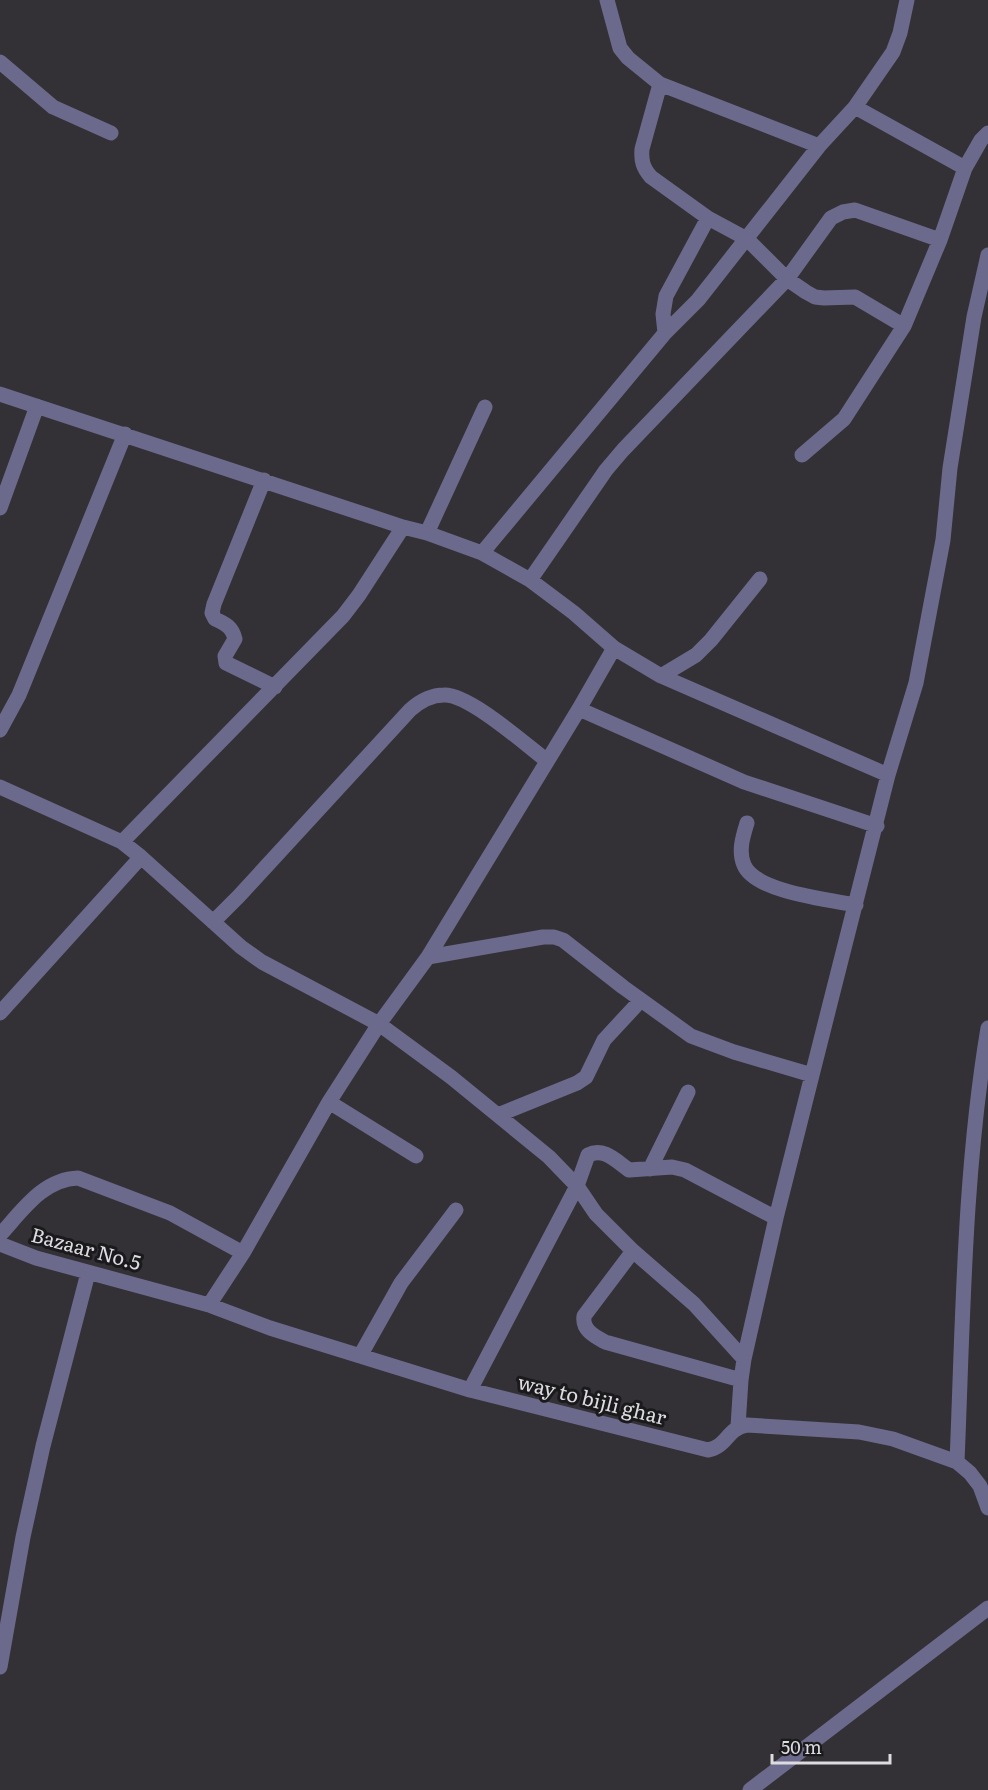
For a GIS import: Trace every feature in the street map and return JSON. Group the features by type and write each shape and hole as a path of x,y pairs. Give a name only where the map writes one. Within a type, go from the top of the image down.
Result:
{"street":[{"path":"607,0 620,48 628,58 660,84 819,146"},
{"path":"482,553 665,333 698,300 819,146 855,107 893,52 900,33 907,0"},
{"path":"0,62 53,107 111,133"},
{"path":"660,84 642,149 641,160 651,177 708,218 747,239 788,279 815,297 855,297 904,326"},
{"path":"855,107 965,168"},
{"path":"802,455 844,419 904,326 940,240 965,168 981,140 988,133"},
{"path":"530,580 606,470 788,279 831,218 843,212 855,210 940,240"},
{"path":"665,333 663,314 666,297 708,218"},
{"path":"988,255 974,318 950,468 943,540 916,682 888,776 776,1218 744,1359 738,1426 859,1432 893,1439 957,1462 980,1486 988,1508"},
{"path":"0,394 482,553 530,580 574,613 614,648 661,676 888,776"},
{"path":"0,508 37,406"},
{"path":"427,533 485,407"},
{"path":"0,730 19,695 125,434"},
{"path":"264,480 212,613 215,620 228,625 233,631 235,639 225,656 226,663 275,687"},
{"path":"122,842 343,616 403,527"},
{"path":"661,676 696,655 711,640 760,579"},
{"path":"209,1305 243,1253 329,1102 379,1024 428,957 614,648"},
{"path":"213,922 410,710 422,700 446,694 470,703 546,760"},
{"path":"579,709 744,782 877,826"},
{"path":"0,787 122,842 241,947 262,962 379,1024 498,1115 549,1157 577,1186 596,1214 633,1251 694,1304 744,1359"},
{"path":"747,823 742,841 742,855 749,873 779,890 856,905"},
{"path":"0,1013 141,857"},
{"path":"428,957 554,937 563,940 691,1036 708,1044 812,1075"},
{"path":"498,1115 578,1083 586,1077 604,1040 641,1000"},
{"path":"957,1462 968,1208 980,1075 988,1028"},
{"path":"650,1169 688,1092"},
{"path":"329,1102 416,1156"},
{"path":"470,1390 577,1186 588,1155 595,1151 604,1153 629,1170 672,1167 685,1170 776,1218"},
{"path":"0,1235 42,1190 67,1178 78,1178 170,1213 243,1253"},
{"path":"360,1356 400,1283 456,1210"},
{"name":"Bazaar No.5","path":"0,1244 12,1251 162,1291"},
{"path":"633,1251 584,1316 583,1323 587,1329 605,1342 741,1380"},
{"path":"0,1667 23,1537 43,1446 88,1273"},
{"name":"way to bijli ghar","path":"162,1291 209,1305 270,1328 470,1390 708,1450 716,1449 738,1426"},
{"path":"750,1790 988,1608"}]}
